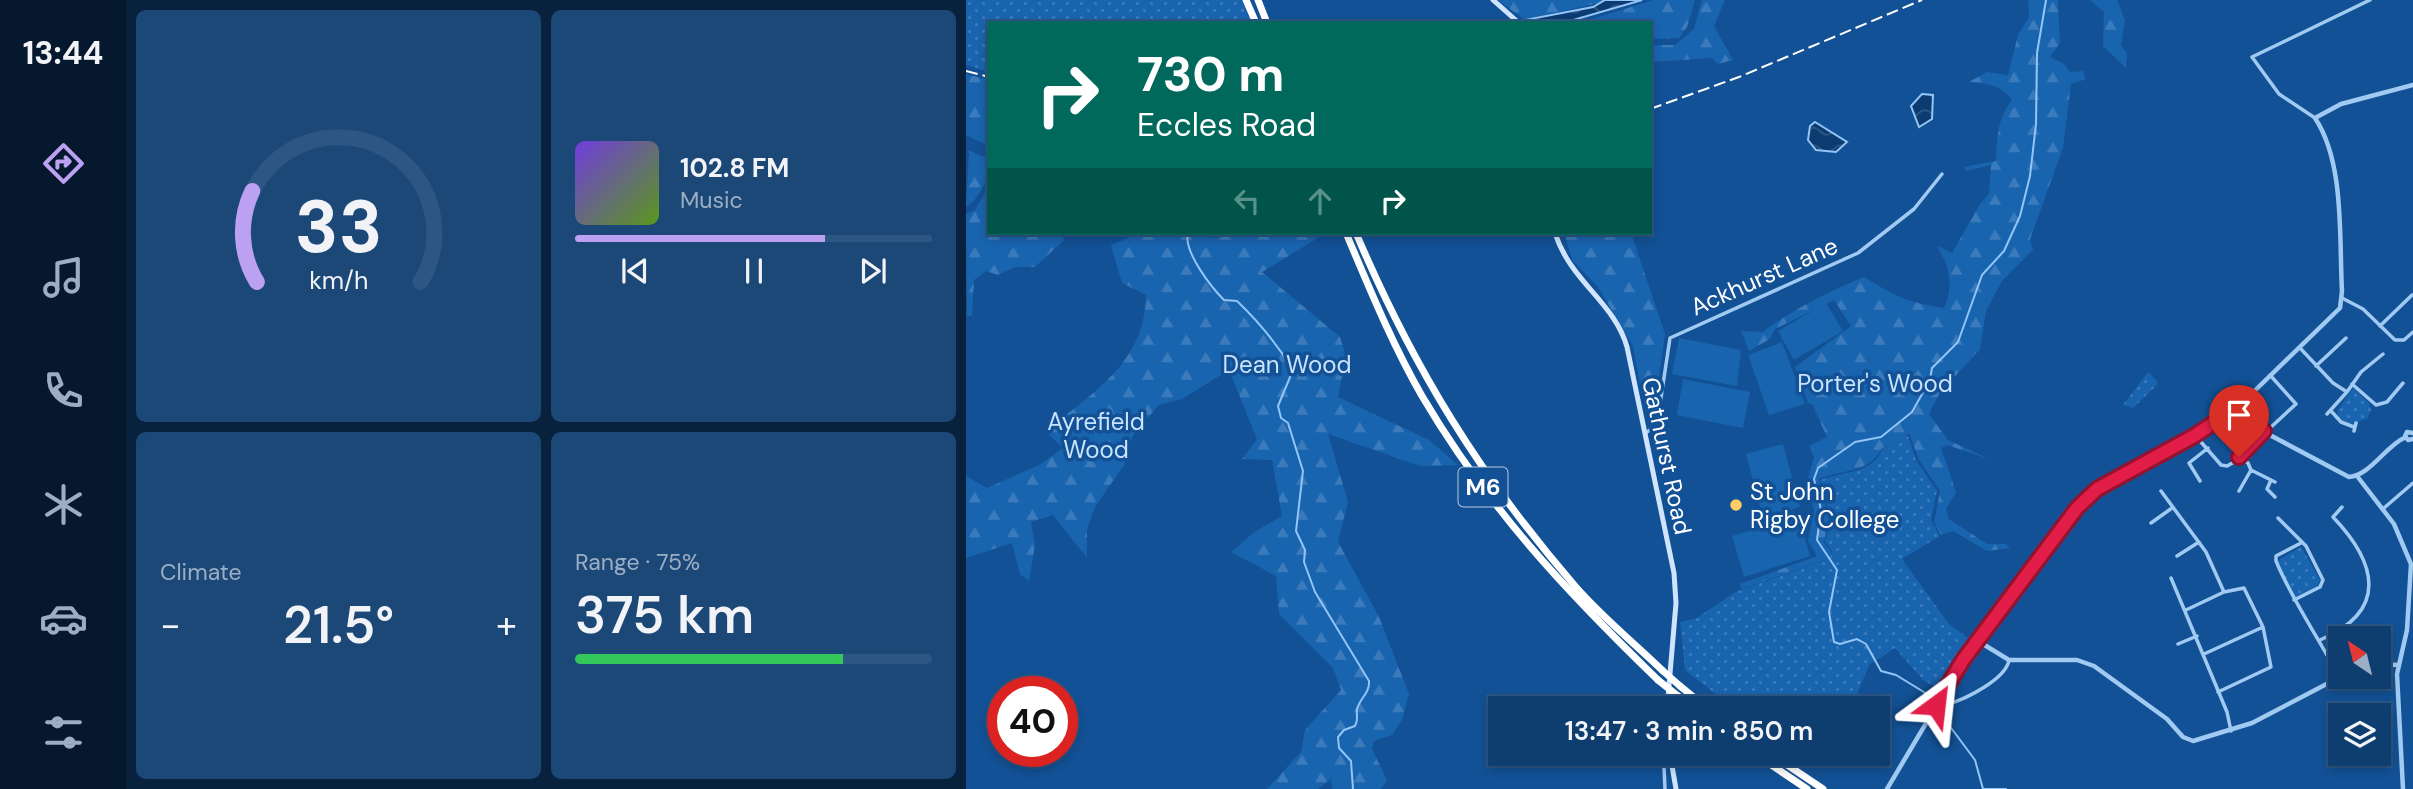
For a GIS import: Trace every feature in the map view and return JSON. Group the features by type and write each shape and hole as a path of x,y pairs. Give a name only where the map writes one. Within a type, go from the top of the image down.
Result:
{"highway":[{"path":"1246,0 1255,21"},
{"path":"1258,0 1266,21"},
{"name":"M6","path":"1347,235 1422,395 1475,478 1568,593 1678,696"},
{"name":"M6","path":"1357,235 1418,364 1451,424 1485,473 1575,587 1693,696"},
{"path":"1773,766 1807,789"},
{"path":"1789,766 1823,789"}],"main road":[{"path":"1493,0 1517,21"},
{"name":"Gathurst Road","path":"1556,235 1570,268 1621,329 1646,433 1676,598 1668,696"},
{"path":"1672,766 1676,789"}],"street":[{"path":"1888,789 1956,671 2088,496 2194,436 2239,406 2337,314 2342,299 2334,161 2326,136 2315,118 2279,94 2252,57 2370,0"},
{"path":"2315,118 2341,104 2413,85"},
{"name":"Ackhurst Lane","path":"1646,433 1657,424 1670,338 1857,253 1914,209 1942,174"},
{"path":"2380,326 2412,295"},
{"path":"2342,299 2363,309 2397,341 2413,332"},
{"path":"2316,366 2346,338"},
{"path":"2300,348 2316,366 2347,392"},
{"path":"2355,427 2341,422 2330,413 2352,384 2383,354"},
{"path":"2270,375 2298,406 2275,420 2270,428"},
{"path":"2352,384 2373,406 2387,402 2403,383"},
{"path":"2239,406 2264,431 2342,474 2357,476 2384,508 2402,538 2411,564 2410,630 2398,664 2398,744 2403,789"},
{"path":"2239,426 2250,443"},
{"path":"2243,433 2248,429"},
{"path":"2201,442 2223,466 2232,464 2264,431"},
{"path":"2357,476 2412,431"},
{"path":"2406,437 2413,439"},
{"path":"2200,481 2189,463 2208,448"},
{"path":"2239,457 2248,463 2251,470 2273,481 2267,489 2275,497"},
{"path":"2239,491 2251,470"},
{"path":"2384,508 2413,483"},
{"path":"2161,491 2199,542 2224,592"},
{"path":"2320,640 2351,622 2367,598 2370,584 2367,566 2333,517 2342,507"},
{"path":"2151,523 2172,508"},
{"path":"2278,518 2306,546 2323,584 2294,600"},
{"path":"2177,556 2199,542"},
{"path":"2301,543 2276,556 2294,600 2328,656"},
{"path":"2171,578 2197,636 2231,731"},
{"path":"2186,610 2224,592 2244,588 2263,626 2271,667 2218,692"},
{"path":"2204,654 2263,626"},
{"path":"2178,643 2197,636"},
{"path":"1978,641 2009,660 2077,660 2094,666 2167,719 2188,740 2231,731 2291,705 2328,683"},
{"path":"1948,704 1968,698 2006,668 2009,660"},
{"path":"2391,664 2398,664"},
{"path":"1664,766 1665,789"}],"green space":[{"path":"966,0 1241,0 1250,21 987,21 987,71 966,65"},
{"path":"1498,0 1605,0 1607,1 1525,20"},
{"path":"1654,0 1695,0 1687,27 1679,38 1652,39 1652,21 1586,21"},
{"path":"1702,0 1725,0 1714,26 1733,60 1718,64 1712,58 1652,62 1652,45 1675,45 1694,29"},
{"name":"Porter's Wood","path":"2028,0 2058,0 2060,43 2050,57 2064,64 2070,72 2083,71 2086,79 2071,84 2063,148 2030,239 2033,250 2002,281 1986,311 1980,349 1939,394 1929,414 1948,440 1989,459 1947,445 1941,448 1956,492 1946,509 1949,519 1987,544 2006,544 2010,548 1987,551 1953,531 1941,535 1934,522 1940,491 1919,460 1909,433 1902,440 1882,448 1877,456 1863,466 1819,479 1829,518 1824,543 1832,553 1828,559 1742,589 1740,584 1817,556 1808,541 1814,509 1806,487 1814,457 1809,446 1827,437 1812,404 1808,403 1795,367 1851,326 1834,300 1775,329 1770,339 1749,351 1741,331 1763,332 1784,317 1864,277 1902,298 1944,308 1950,284 1945,261 1937,246 1952,253 1980,204 1989,194 1991,165 1966,171 1964,167 1996,161 2001,122 2012,100 1998,88 1969,82 1987,72 2008,75 2018,35 2029,17"},
{"path":"2090,0 2117,0 2125,20 2121,45 2127,53 2126,68 2103,46 2104,12"},
{"path":"966,74 987,79 987,145 966,135"},
{"path":"969,151 987,158 987,175 980,192 966,207"},
{"path":"987,189 987,235 1062,235 1064,240 1035,267 1015,267 998,275 986,271 974,280 972,315 967,317 966,214 975,210"},
{"name":"Dean Wood","path":"1135,235 1207,235 1212,238 1242,235 1323,235 1262,272 1340,337 1346,356 1338,397 1429,440 1458,465 1420,466 1328,434 1348,502 1338,542 1379,617 1409,694 1402,720 1392,735 1374,741 1372,749 1387,780 1381,789 1332,789 1331,779 1318,789 1267,789 1301,752 1305,730 1341,690 1333,668 1279,614 1276,576 1231,552 1256,531 1282,516 1272,460 1242,459 1257,439 1229,370 1182,399 1159,405 1133,435 1124,465 1095,507 1087,529 1087,558 1053,515 1031,522 1035,545 1029,581 1020,574 1012,543 966,558 966,476 987,488 1041,464 1063,448 1046,432 1113,374 1137,340 1146,295 1122,283 1111,245"},
{"path":"1565,235 1632,235 1665,334 1653,420 1642,395 1633,346 1598,287 1573,261"},
{"path":"1826,303 1843,331 1794,360 1778,331"},
{"path":"1679,338 1741,350 1737,386 1672,374"},
{"path":"1782,342 1805,404 1769,415 1748,355"},
{"path":"2148,372 2157,381 2157,385 2133,408 2123,405"},
{"path":"1683,379 1750,392 1743,428 1677,415"},
{"path":"2353,388 2369,403 2371,410 2367,419 2350,424 2339,418 2337,411"},
{"path":"1908,436 1916,460 1937,491 1931,520 1940,536 1902,559 1949,624 1972,641 1939,689 1923,680 1895,648 1869,665 1856,696 1718,696 1685,670 1680,622 1697,618 1735,592 1826,560 1833,553 1825,542 1831,519 1820,480 1865,467 1872,463 1883,448"},
{"path":"1783,444 1800,507 1763,518 1746,454"},
{"path":"1799,516 1810,556 1744,577 1732,536"},
{"path":"2301,547 2320,580 2317,587 2296,597 2291,594 2277,561"}],"water":[{"path":"1605,0 1642,0 1570,21 1525,21 1525,20 1593,7"},
{"path":"1922,94 1933,95 1932,119 1919,127 1911,106"},
{"path":"1815,122 1847,142 1836,152 1816,150 1808,140 1810,126"}],"waterway":[{"path":"1934,702 1932,697 1896,675 1881,671 1866,644 1857,639 1840,644 1834,642 1829,612 1837,570 1817,540 1821,510 1814,479 1818,468 1855,442 1881,437 1912,412 1930,380 1932,368 1958,342 1982,275 2004,251 2020,216 2030,176 2036,124 2037,53 2046,0"},
{"path":"1188,235 1194,259 1212,287 1224,300 1237,301 1245,309 1274,342 1293,370 1278,406 1281,418 1288,423 1303,471 1296,531 1305,550 1304,562 1315,592 1369,681 1368,689 1357,709 1355,726 1344,730 1338,737 1339,748 1351,761 1353,789"},
{"path":"1937,709 1975,760 1983,789"},
{"path":"1983,789 2006,789"}],"railway":[{"path":"1652,108 1739,77 1922,0"},
{"path":"966,71 987,76"}],"place":[{"name":"St John Rigby College","path":"1736,505"}],"route":[{"path":"1936,705 1963,660 2077,508 2092,493 2206,429 2239,406 2264,431 2239,457"}],"park label":[{"name":"Ayrefield Wood","path":"1096,435"}]}
